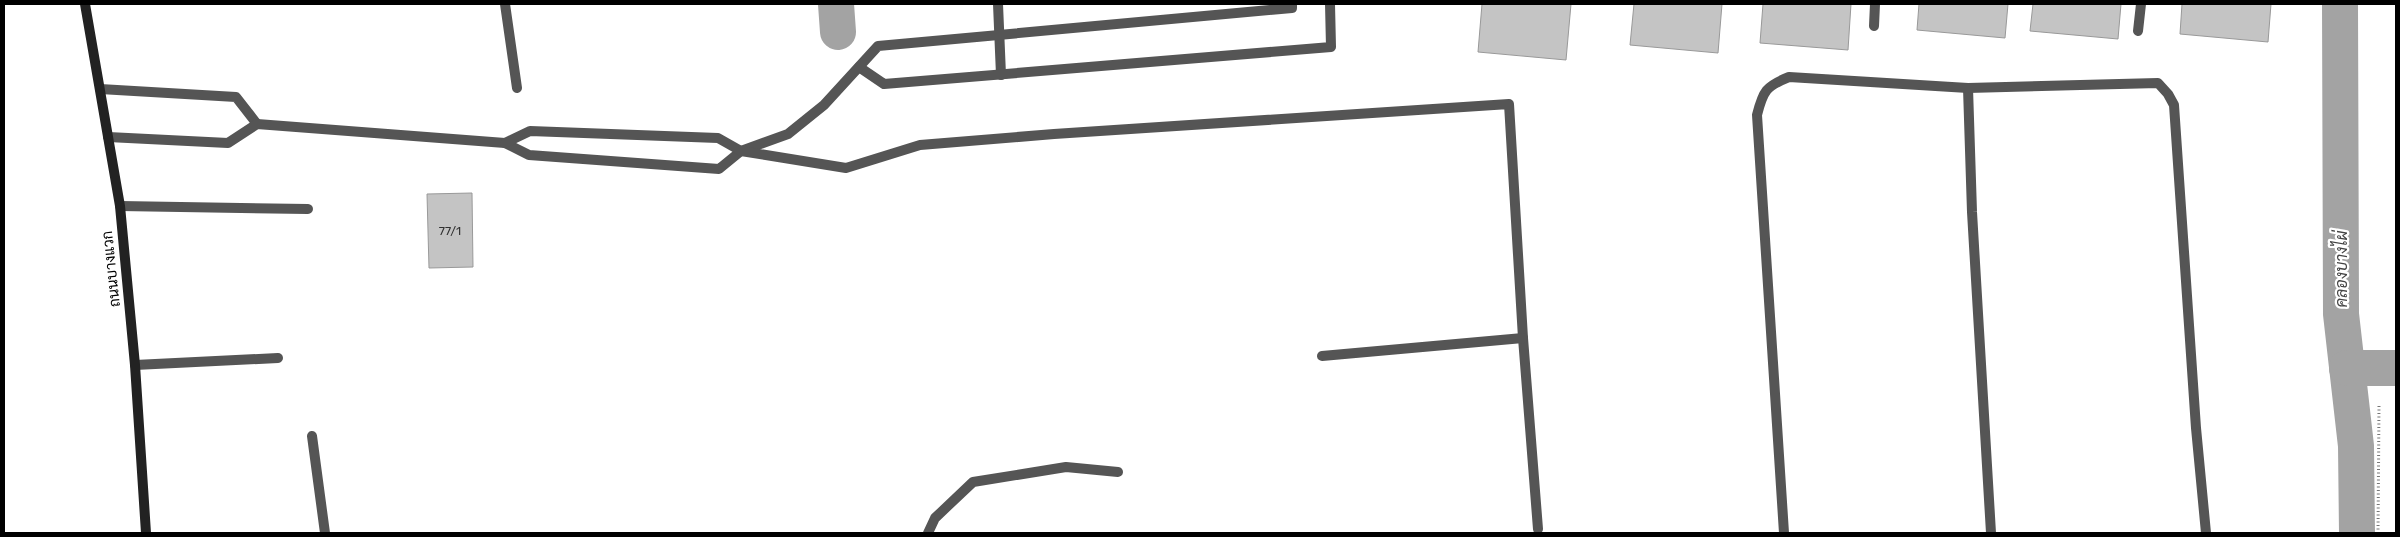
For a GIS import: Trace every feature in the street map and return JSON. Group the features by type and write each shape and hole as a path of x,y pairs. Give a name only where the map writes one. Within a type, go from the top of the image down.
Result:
{"main road":[{"name":"ถนนบางแวก","path":"84,4 120,206 135,365 146,533"}],"street":[{"path":"506,4 517,88"},
{"path":"998,4 1001,75"},
{"path":"108,137 228,143 257,124 505,143 529,155 719,169 741,151 788,134 824,105 878,46 999,33 1292,8 1292,4"},
{"path":"859,67 884,84 1331,47 1330,4"},
{"path":"1874,26 1875,4"},
{"path":"2138,31 2141,4"},
{"path":"1784,533 1757,115 1763,92 1778,81 1790,76 1968,88 2158,83 2168,94 2174,105 2195,418 2206,533"},
{"path":"1968,88 1972,212 1990,533"},
{"path":"100,89 236,97 257,124"},
{"path":"505,143 530,131 718,138 741,151 846,168 920,145 1054,134 1510,104 1523,338 1538,529"},
{"path":"120,206 308,209"},
{"path":"1322,356 1523,338"},
{"path":"135,365 278,358"},
{"path":"312,436 325,533"},
{"path":"928,533 935,518 974,482 1066,467 1118,472"}],"path":[{"path":"2378,533 2379,405"}],"building":[{"path":"1482,4 1571,4 1566,60 1478,52"},
{"path":"1634,4 1722,4 1718,53 1630,45"},
{"path":"1763,4 1851,4 1848,50 1760,43"},
{"path":"1919,4 2008,4 2005,38 1917,30"},
{"path":"2033,4 2121,4 2118,39 2030,31"},
{"path":"2182,4 2271,4 2268,42 2180,34"},
{"path":"472,193 473,267 429,268 427,194"}],"waterway":[{"path":"836,4 838,32"},
{"name":"คลองบางไผ่","path":"2340,4 2341,314 2356,446 2357,533"},
{"path":"2347,368 2396,368"}]}
